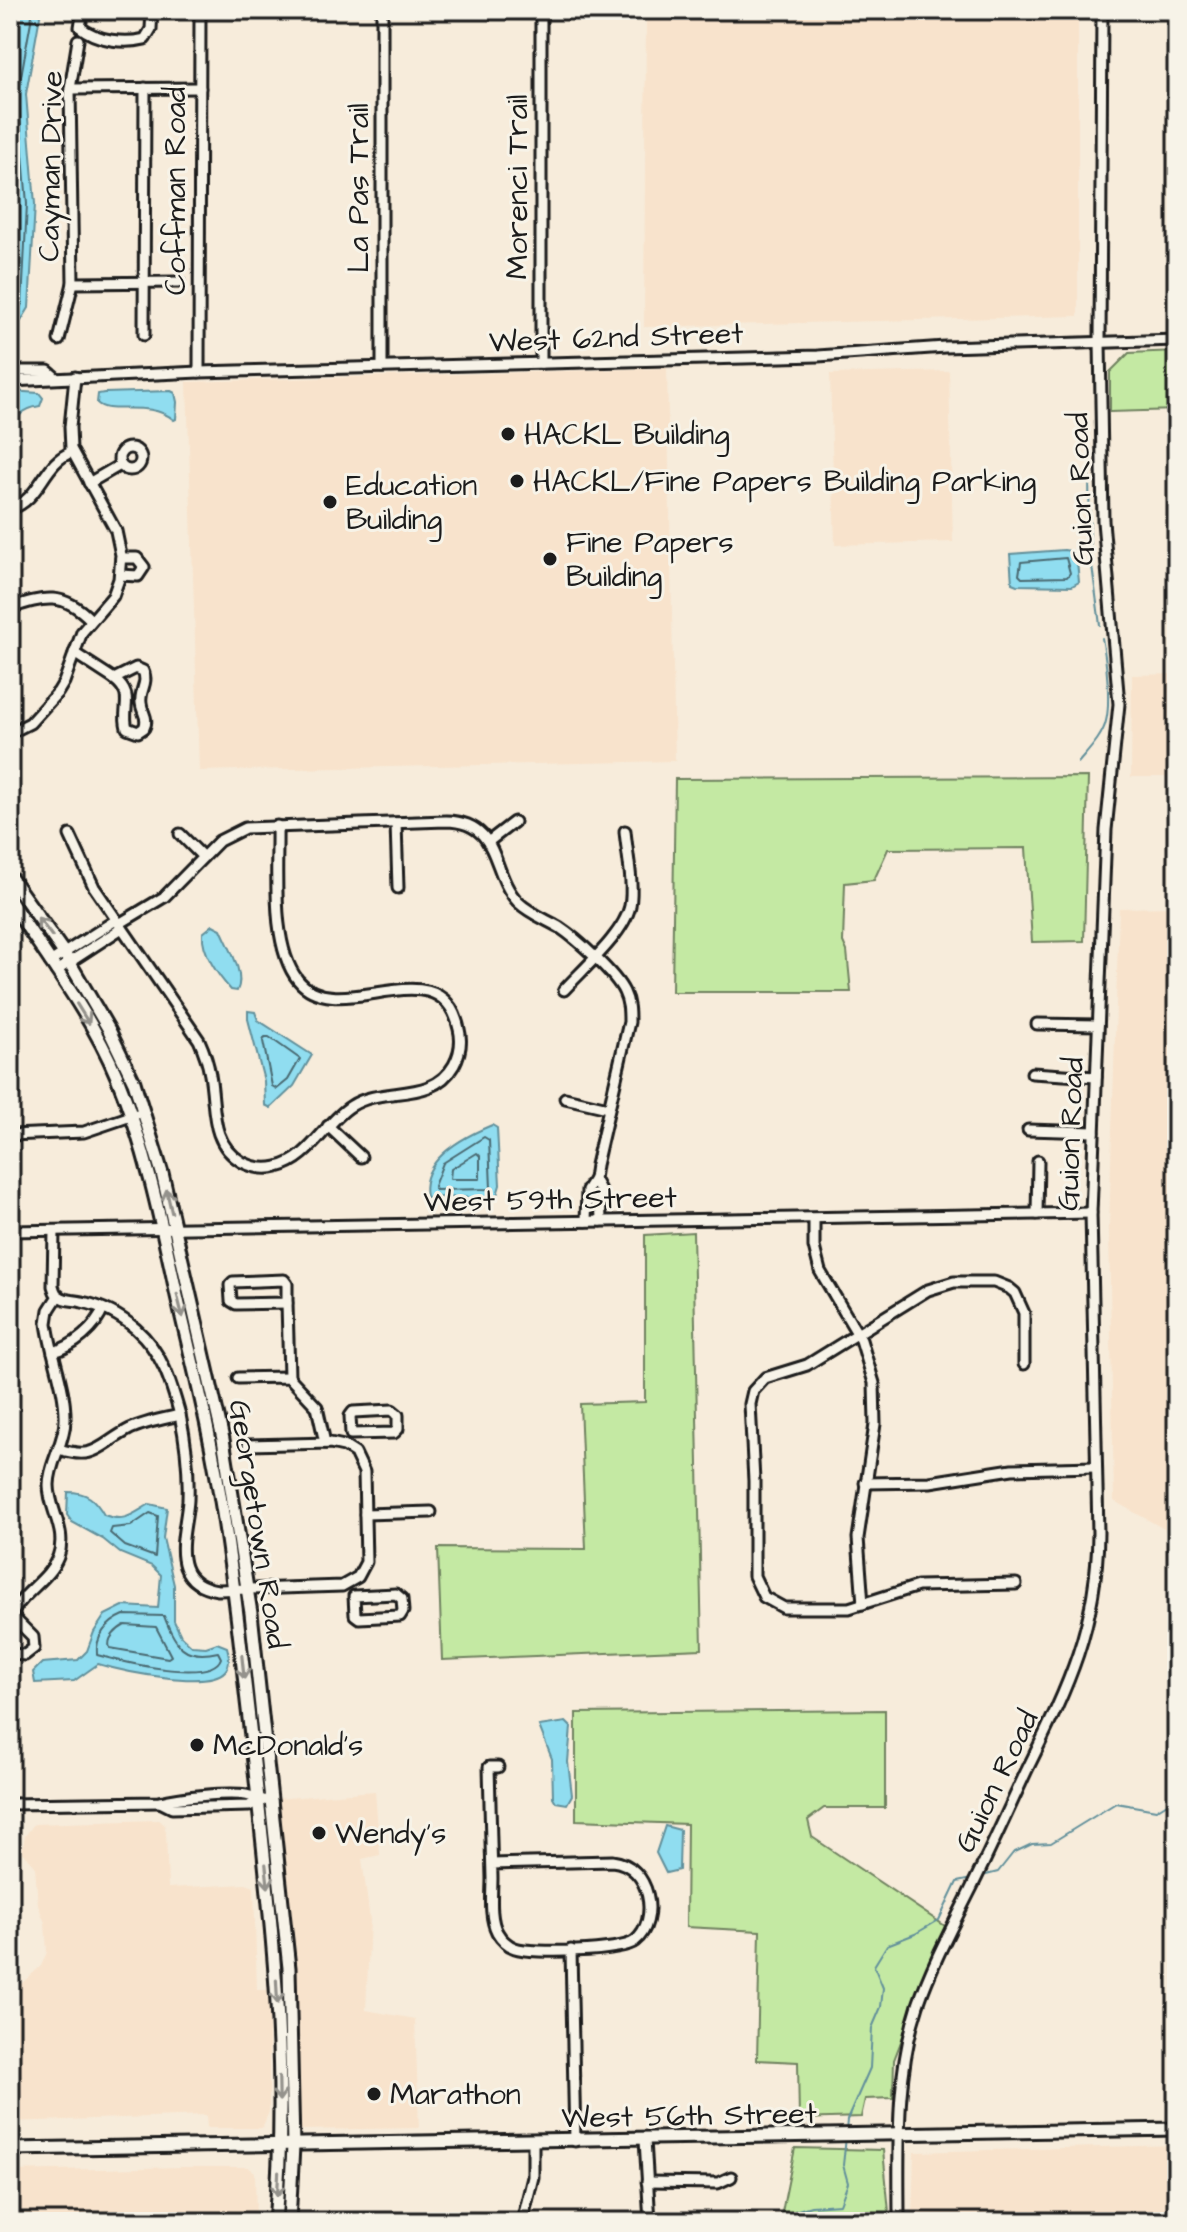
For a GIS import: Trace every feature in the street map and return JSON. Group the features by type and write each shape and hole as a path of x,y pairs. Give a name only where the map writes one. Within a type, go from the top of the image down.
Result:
{"main road":[{"name":"Georgetown Road","path":"10,877 67,958 109,1030 134,1082 144,1112 226,1453 248,1589 289,1968 293,2146 289,2222"},
{"name":"Georgetown Road","path":"10,901 107,1056 170,1229 214,1459 234,1590 258,1801 278,2001 279,2146 275,2222"},
{"name":"West 56th Street","path":"10,2149 1177,2129"}],"street":[{"name":"Cayman Drive","path":"83,10 80,27 90,35 132,42 145,39 151,29 152,10"},
{"name":"Coffman Road","path":"199,372 200,10"},
{"name":"La Pas Trail","path":"382,10 382,367"},
{"name":"Morenci Trail","path":"541,10 541,363"},
{"name":"Guion Road","path":"899,2222 899,2135 904,2061 915,2015 934,1965 1068,1686 1085,1637 1094,1596 1097,1558 1091,1213 1106,821 1119,704 1103,531 1100,342 1102,10"},
{"name":"Cayman Drive","path":"59,340 73,283 70,89 78,40"},
{"path":"144,335 145,88"},
{"path":"70,89 200,88"},
{"path":"73,283 179,282"},
{"name":"West 62nd Street","path":"10,381 199,372 818,356 945,347 1177,340"},
{"name":"West 62nd Street","path":"10,371 48,371 55,377"},
{"path":"10,733 32,720 58,692 81,634 113,596 120,575 121,558 116,531 72,452 70,433 75,377"},
{"path":"10,509 33,496 59,458 72,452"},
{"path":"89,483 120,465"},
{"path":"120,575 138,576 144,567 137,558 121,558"},
{"path":"10,608 35,599 50,598 71,603 91,620"},
{"path":"74,653 123,687 127,698 127,728 141,731 147,722 141,700 146,680 144,673 136,668 114,679"},
{"path":"53,967 164,897 219,841 234,831 252,826 456,822 478,832 488,842 515,899 529,911 563,930 593,958 620,986 629,1012 628,1029 594,1179 587,1190 586,1221"},
{"path":"488,842 514,822"},
{"path":"396,823 398,888"},
{"path":"70,835 92,883 202,1047 210,1073 217,1132 229,1152 253,1166 277,1167 299,1157 328,1126 357,1102 418,1091 440,1081 457,1058 460,1031 450,1008 434,994 424,990 401,988 335,999 315,993 300,983 289,965 281,934 277,826"},
{"path":"564,990 622,925 629,908 631,892 625,831"},
{"path":"180,834 203,857"},
{"path":"1037,1024 1098,1025"},
{"path":"1032,1073 1096,1077"},
{"path":"565,1098 608,1108"},
{"path":"10,1135 74,1133 144,1112"},
{"path":"328,1126 361,1157"},
{"path":"1028,1130 1094,1132"},
{"path":"1037,1214 1038,1161"},
{"path":"594,1179 600,1190 601,1221"},
{"name":"West 59th Street","path":"10,1231 1091,1213"},
{"path":"814,1219 814,1247 820,1271 858,1333 870,1366 875,1393 875,1424 857,1549 863,1604"},
{"path":"54,1231 53,1286 58,1296 103,1309 136,1328 168,1373 180,1415 188,1472 183,1555 184,1566 191,1578 203,1587 234,1590 335,1587 348,1584 360,1575 366,1562 365,1514 362,1465 355,1453 344,1446 325,1443 248,1445"},
{"path":"287,1303 234,1304 230,1300 230,1285 233,1282 284,1280 287,1284 289,1377 317,1407 325,1443"},
{"path":"1016,1584 918,1586 844,1609 784,1608 764,1597 756,1584 749,1407 752,1393 765,1378 807,1365 931,1288 944,1284 994,1282 1013,1292 1021,1302 1024,1313 1024,1364"},
{"path":"10,1652 25,1655 34,1648 33,1637 11,1618 50,1570 60,1551 61,1530 49,1486 65,1429 65,1411 47,1320 58,1296"},
{"path":"53,1352 71,1345 98,1320 103,1309"},
{"path":"238,1378 289,1377"},
{"path":"344,1446 351,1434 350,1416 354,1411 392,1410 397,1413 398,1427 394,1433 351,1434"},
{"path":"59,1449 87,1454 140,1425 180,1415"},
{"path":"865,1483 950,1480 1012,1469 1096,1467"},
{"path":"365,1514 431,1512"},
{"path":"348,1584 358,1618 397,1617 402,1613 399,1595 354,1596"},
{"path":"492,1864 623,1862 642,1877 646,1888 646,1925 633,1943 618,1949 523,1950 503,1941 493,1921 489,1767 498,1767"},
{"path":"10,1804 160,1802 172,1808 249,1806 258,1801 272,1801"},
{"path":"571,1950 575,2141"},
{"path":"645,2140 650,2222"},
{"path":"522,2222 533,2177 533,2142"},
{"path":"647,2182 718,2183 731,2177"}],"shaded area":[{"path":"646,10 1078,10 1078,316 644,327"},
{"path":"667,368 675,761 199,771 187,382"},
{"path":"949,371 953,542 835,545 830,374"},
{"path":"1177,674 1177,777 1131,777 1132,675"},
{"path":"1177,907 1177,1536 1114,1501 1109,1229 1119,908"},
{"path":"375,1791 380,1855 362,1859 370,1920 366,2010 415,2019 419,2128 298,2130 293,1947 275,1799"},
{"path":"158,1820 164,1824 166,1832 168,1888 246,1884 254,1887 257,1990 269,1990 269,2112 262,2128 207,2128 206,2115 10,2122 10,1994 41,1966 47,1952 45,1923 38,1905 35,1866 22,1852 25,1836 34,1824"},
{"path":"1177,2145 1177,2222 912,2222 914,2152"},
{"path":"248,2167 255,2172 256,2222 10,2222 10,2171"}],"green space":[{"path":"1177,351 1177,410 1110,412 1110,372 1129,353"},
{"path":"1088,777 1084,941 1032,942 1026,848 888,849 874,880 845,883 843,942 847,951 851,992 672,992 675,779"},
{"path":"693,1232 702,1649 442,1660 438,1548 586,1549 580,1404 645,1402 645,1235"},
{"path":"885,1710 885,1808 824,1808 808,1820 812,1837 945,1926 894,2060 893,2098 865,2099 861,2117 799,2119 798,2062 757,2060 760,1931 686,1927 687,1824 576,1820 576,1713"},
{"path":"795,2148 883,2150 890,2222 780,2222"}],"water":[{"path":"10,10 41,10 26,94 35,204 29,308 21,321 10,323"},
{"path":"10,391 39,393 43,398 40,406 20,415 10,436"},
{"path":"104,393 175,393 177,402 174,420 153,410 103,407 97,403 98,394"},
{"path":"1076,552 1079,582 1072,586 1012,583 1010,554"},
{"path":"213,925 221,929 235,960 239,977 237,991 231,990 221,978 205,948 203,933"},
{"path":"248,1011 255,1012 258,1020 312,1055 294,1086 271,1108 265,1105 264,1081"},
{"path":"492,1125 497,1128 500,1185 496,1198 426,1197 429,1172 436,1161 457,1143"},
{"path":"68,1492 90,1498 104,1515 111,1517 128,1516 150,1504 167,1508 163,1538 174,1585 174,1621 181,1636 192,1646 206,1647 217,1643 227,1647 229,1662 225,1671 201,1679 183,1679 98,1664 74,1681 35,1683 33,1672 42,1663 78,1660 87,1651 105,1615 123,1606 158,1608 161,1575 152,1566 120,1553 103,1539 72,1522 67,1515"},
{"path":"566,1722 571,1727 568,1762 572,1795 567,1804 556,1802 553,1797 552,1759 539,1726"},
{"path":"665,1826 680,1830 679,1870 666,1873 656,1853"},
{"path":"422,2212 446,2212 442,2222 416,2222 416,2216"}],"waterway":[{"path":"1089,472 1090,551 1100,625"},
{"path":"1078,763 1098,738 1106,721 1108,691 1102,638"},
{"path":"982,1876 998,1872 1013,1853 1032,1844 1051,1843 1116,1803 1156,1810 1177,1797"},
{"path":"846,2131 847,2120 870,2068 872,2028 881,2007 883,1988 874,1966 887,1945 939,1920 957,1882 972,1879"},
{"path":"794,2222 795,2211 811,2206 840,2204 848,2183 843,2165 846,2137"}],"railway":[{"path":"1169,772 1177,772"}],"place":[{"name":"HACKL Building","path":"508,434"},
{"name":"HACKL/Fine Papers Building Parking","path":"517,481"},
{"name":"Education Building","path":"330,502"},
{"name":"Fine Papers Building","path":"550,559"},
{"name":"McDonald's","path":"197,1745"},
{"name":"Wendy's","path":"319,1833"},
{"name":"Marathon","path":"374,2094"}]}
